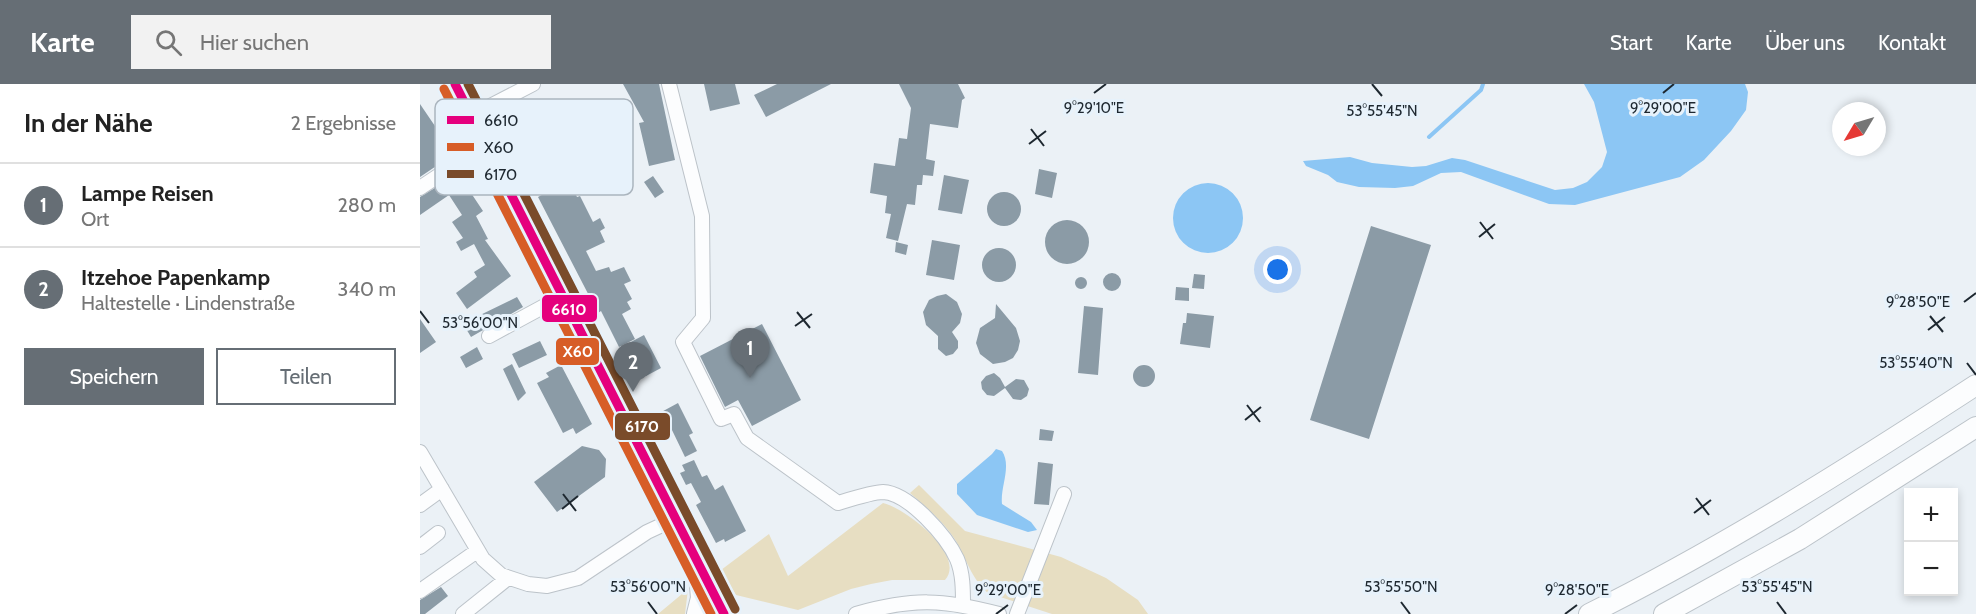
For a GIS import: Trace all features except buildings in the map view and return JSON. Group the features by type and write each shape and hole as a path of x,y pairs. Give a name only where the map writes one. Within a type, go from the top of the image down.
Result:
{"highway":[{"path":"1589,614 1781,509 1976,385"},
{"path":"1664,614 1800,539 1976,428"},
{"path":"697,614 700,598 698,562"}],"main road":[{"path":"454,84 462,99"},
{"path":"512,195 724,614"}],"street":[{"path":"504,99 533,84"},
{"path":"669,84 702,216 703,318 683,342 721,419 734,414 747,438 838,503 883,492 915,508 941,534 956,557 963,605"},
{"path":"420,188 435,178"},
{"path":"489,336 563,296"},
{"path":"1608,614 1778,520 1976,395"},
{"path":"420,452 488,566 508,578 528,584 547,586 570,582 647,532 675,519"},
{"path":"420,505 442,489"},
{"path":"1017,614 1064,494"},
{"path":"420,547 438,533"},
{"path":"420,591 477,551"},
{"path":"463,614 508,578"},
{"path":"856,614 903,602 926,601 963,605 999,614"}],"shaded area":[{"path":"919,485 965,531 1061,557 1106,578 1138,600 1148,614 1052,614 988,593 973,575 960,548 946,527 910,493"},
{"path":"883,503 918,523 941,546 948,558 950,570 945,580 892,580 871,584 851,589 798,610 736,595 721,570 769,534 788,576"},
{"path":"688,589 685,614 658,614"}],"water":[{"path":"1584,84 1745,84 1748,92 1746,110 1731,131 1704,160 1680,177 1575,205 1549,204 1461,172 1441,173 1413,186 1359,187 1337,182 1328,175 1306,166 1303,161 1350,157 1372,163 1412,167 1426,166 1452,158 1465,160 1555,190 1573,188 1587,182 1602,167 1607,152 1594,102"},
{"path":"1208,183 1227,189 1237,199 1243,218 1237,237 1227,247 1208,253 1189,247 1179,237 1173,218 1179,199 1189,189"},
{"path":"996,449 1002,451 1006,463 1002,504 1031,522 1037,530 1028,532 977,515 957,494 957,484"}],"waterway":[{"path":"1429,137 1481,90 1483,84"}],"transit line":[{"name":"6610","path":"455,84 463,99"},
{"name":"6170","path":"468,84 476,99"},
{"name":"X60","path":"444,89 449,99"},
{"name":"X60","path":"498,195 711,614"},
{"name":"6610","path":"511,195 724,614"},
{"name":"6170","path":"524,195 735,609"}],"place":[{"name":"Lampe Reisen","path":"750,378"},
{"name":"Itzehoe Papenkamp","path":"633,392"}]}
